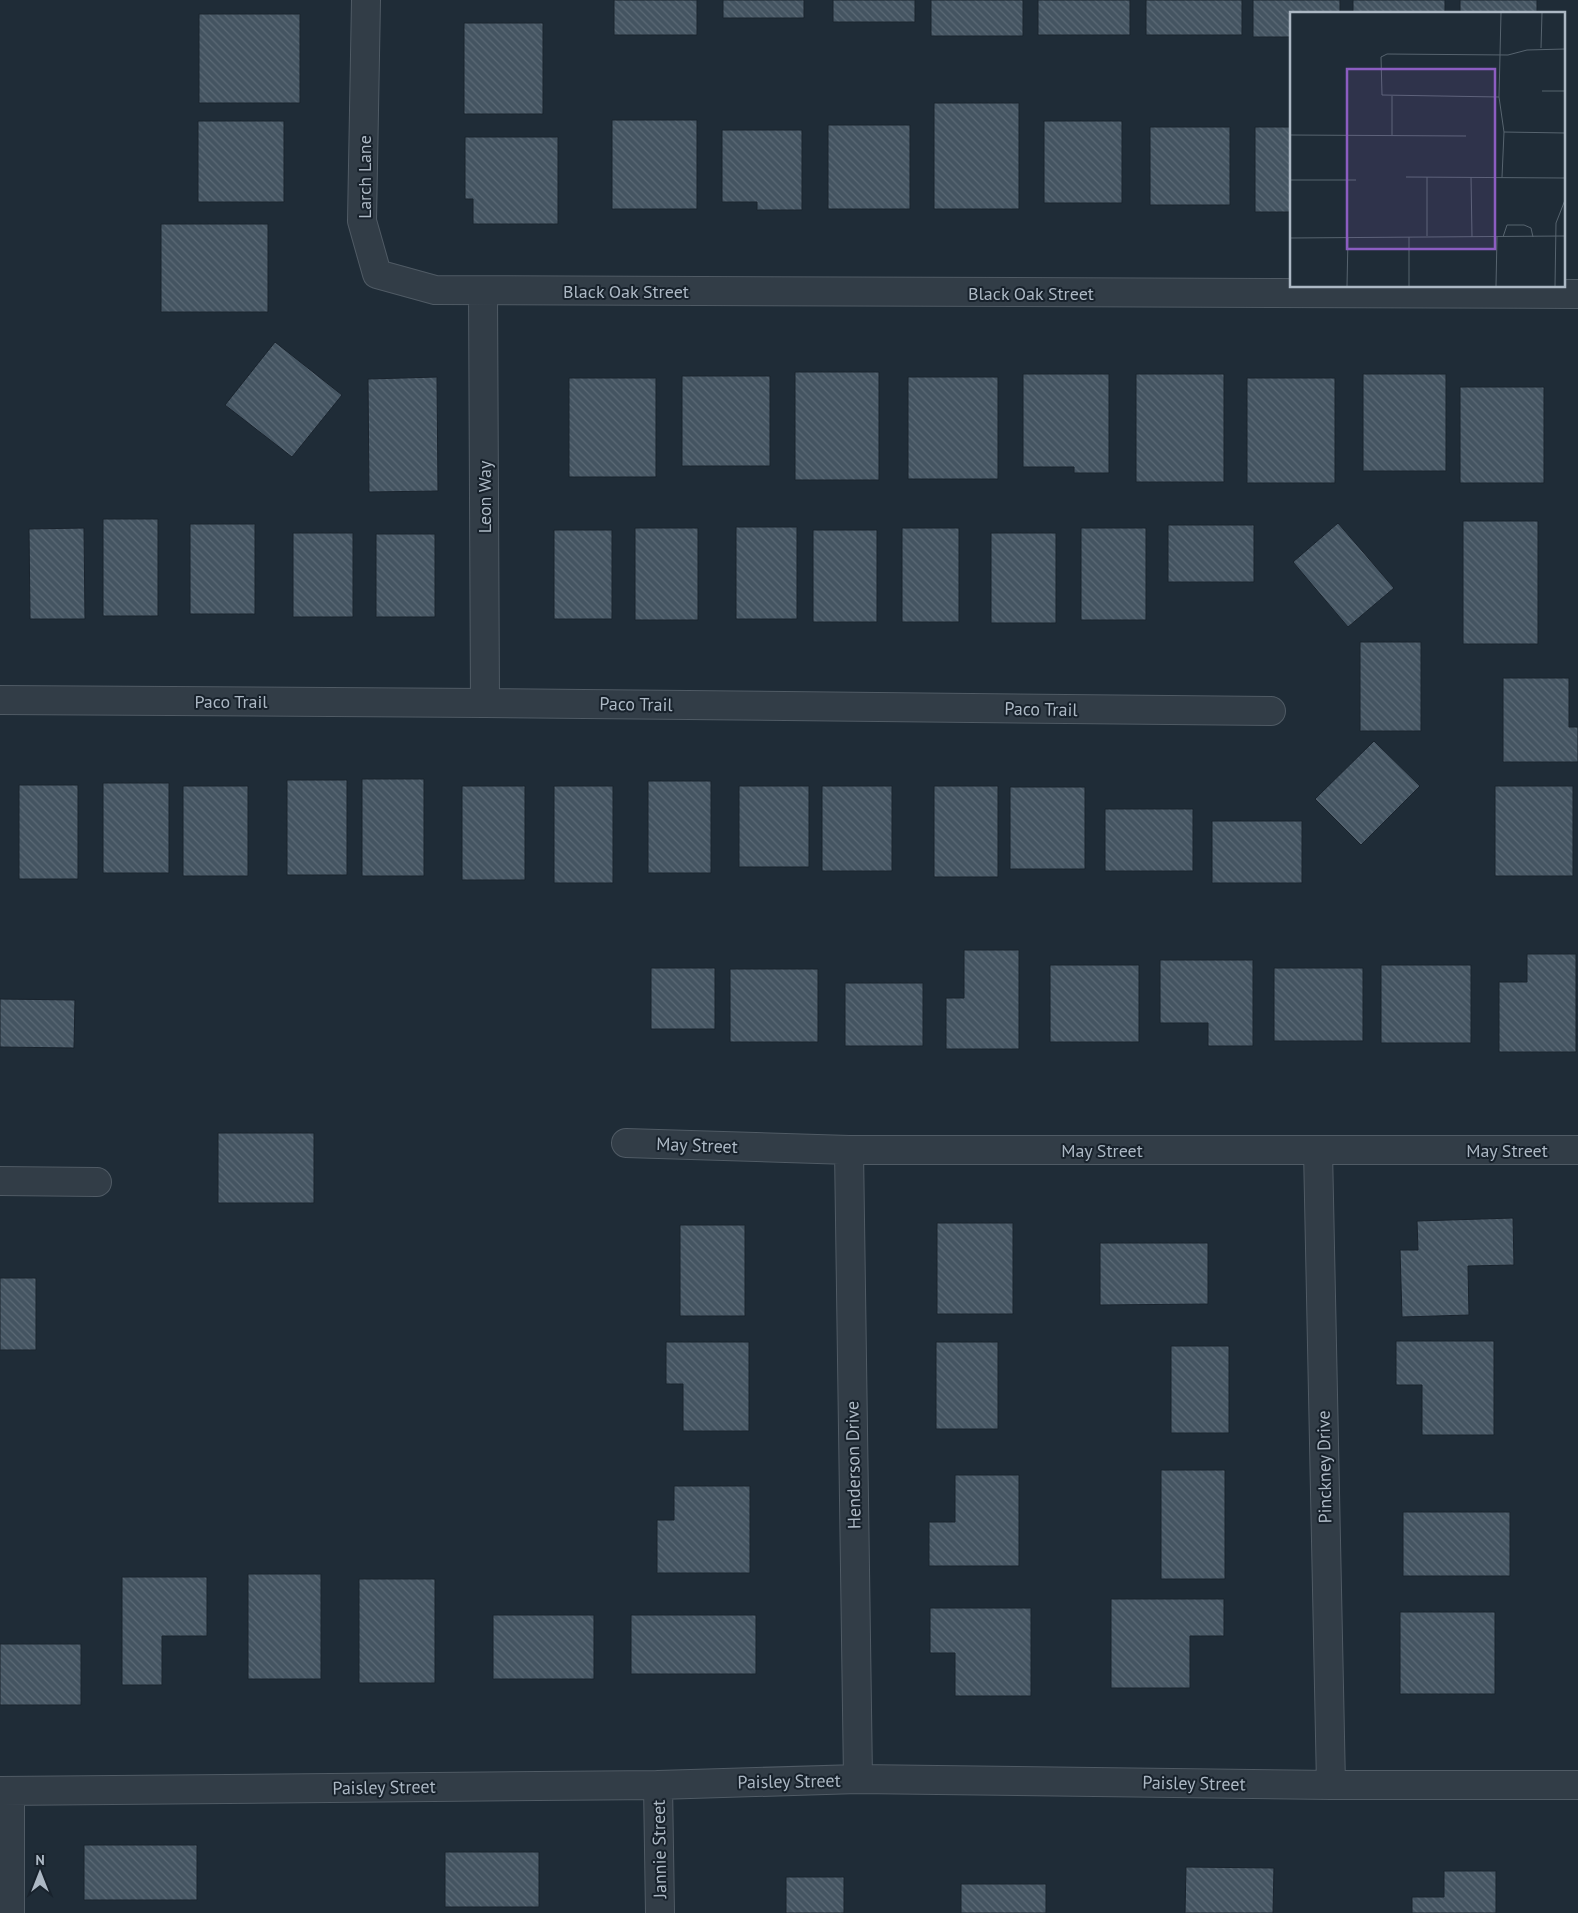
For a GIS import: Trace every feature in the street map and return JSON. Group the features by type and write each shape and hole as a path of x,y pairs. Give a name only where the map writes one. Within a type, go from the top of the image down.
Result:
{"street":[{"name":"Larch Lane","path":"366,0 362,221 377,274 435,290 483,291"},
{"name":"Black Oak Street","path":"483,291 1578,294"},
{"name":"Leon Way","path":"483,291 485,703"},
{"name":"Paco Trail","path":"0,700 1271,711"},
{"name":"May Street","path":"626,1143 849,1150 1578,1150"},
{"name":"Henderson Drive","path":"849,1150 858,1780"},
{"name":"Pinckney Drive","path":"1318,1150 1331,1785"},
{"path":"0,1181 97,1182"},
{"name":"Paisley Street","path":"5,1791 658,1785 858,1780 1331,1785 1578,1785"},
{"name":"Jannie Street","path":"658,1785 660,1913"},
{"path":"5,1791 10,1913"}],"building":[{"path":"614,0 697,0 697,35 614,35"},
{"path":"723,0 804,0 804,18 723,18"},
{"path":"833,0 915,0 915,22 833,22"},
{"path":"931,0 1023,0 1023,36 931,36"},
{"path":"1038,0 1130,0 1130,35 1038,35"},
{"path":"1146,0 1242,0 1242,35 1146,35"},
{"path":"1253,0 1340,0 1340,12 1290,12 1290,37 1253,37"},
{"path":"1353,0 1445,0 1445,12 1353,12"},
{"path":"1460,0 1537,0 1537,12 1460,12"},
{"path":"199,14 300,14 300,103 199,103"},
{"path":"464,23 543,23 543,114 464,114"},
{"path":"934,103 1019,103 1019,209 934,209"},
{"path":"612,120 697,120 697,209 612,209"},
{"path":"198,121 284,121 284,202 198,202"},
{"path":"1044,121 1122,121 1122,203 1044,203"},
{"path":"828,125 910,125 910,209 828,209"},
{"path":"1150,127 1230,127 1230,205 1150,205"},
{"path":"1255,127 1290,127 1290,212 1255,212"},
{"path":"722,130 802,130 802,210 757,210 757,202 722,202"},
{"path":"465,137 558,137 558,224 473,224 473,199 465,199"},
{"path":"161,224 268,224 268,312 161,312"},
{"path":"275,342 342,395 292,457 225,405"},
{"path":"795,372 879,372 879,480 795,480"},
{"path":"1023,374 1109,374 1109,473 1074,473 1074,467 1023,467"},
{"path":"1136,374 1224,374 1224,482 1136,482"},
{"path":"1363,374 1446,374 1446,471 1363,471"},
{"path":"682,376 770,376 770,466 682,466"},
{"path":"437,377 438,491 369,492 368,379"},
{"path":"908,377 998,377 998,479 908,479"},
{"path":"569,378 656,378 656,477 569,477"},
{"path":"1247,378 1335,378 1335,483 1247,483"},
{"path":"1460,387 1544,387 1544,483 1460,483"},
{"path":"103,519 158,519 158,616 103,616"},
{"path":"1463,521 1538,521 1538,644 1463,644"},
{"path":"1338,523 1394,588 1348,627 1293,562"},
{"path":"190,524 255,524 255,614 190,614"},
{"path":"1168,525 1254,525 1254,582 1168,582"},
{"path":"736,527 797,527 797,619 736,619"},
{"path":"84,528 85,619 30,619 29,529"},
{"path":"635,528 698,528 698,620 635,620"},
{"path":"902,528 959,528 959,622 902,622"},
{"path":"1081,528 1146,528 1146,620 1081,620"},
{"path":"554,530 612,530 612,619 554,619"},
{"path":"813,530 877,530 877,622 813,622"},
{"path":"293,533 353,533 353,617 293,617"},
{"path":"991,533 1056,533 1056,623 991,623"},
{"path":"376,534 435,534 435,617 376,617"},
{"path":"1360,642 1421,642 1421,731 1360,731"},
{"path":"1503,678 1569,678 1569,727 1578,727 1578,762 1503,762"},
{"path":"1374,741 1420,786 1361,845 1315,799"},
{"path":"362,779 424,779 424,876 362,876"},
{"path":"287,780 347,780 347,875 287,875"},
{"path":"648,781 711,781 711,873 648,873"},
{"path":"103,783 169,783 169,873 103,873"},
{"path":"19,785 78,785 78,879 19,879"},
{"path":"183,786 248,786 248,876 183,876"},
{"path":"462,786 525,786 525,880 462,880"},
{"path":"554,786 613,786 613,883 554,883"},
{"path":"739,786 809,786 809,867 739,867"},
{"path":"822,786 892,786 892,871 822,871"},
{"path":"934,786 998,786 998,877 934,877"},
{"path":"1495,786 1573,786 1573,876 1495,876"},
{"path":"1010,787 1085,787 1085,869 1010,869"},
{"path":"1105,809 1193,809 1193,871 1105,871"},
{"path":"1212,821 1302,821 1302,883 1212,883"},
{"path":"964,950 1019,950 1019,1049 946,1049 946,998 964,998"},
{"path":"1527,954 1576,954 1576,1052 1499,1052 1499,982 1527,982"},
{"path":"1160,960 1253,960 1253,1046 1208,1046 1208,1023 1160,1023"},
{"path":"1050,965 1139,965 1139,1042 1050,1042"},
{"path":"1381,965 1471,965 1471,1043 1381,1043"},
{"path":"651,968 715,968 715,1029 651,1029"},
{"path":"1274,968 1363,968 1363,1041 1274,1041"},
{"path":"730,969 818,969 818,1042 730,1042"},
{"path":"845,983 923,983 923,1046 845,1046"},
{"path":"0,999 75,1000 74,1048 0,1047"},
{"path":"218,1133 314,1133 314,1203 218,1203"},
{"path":"1513,1218 1514,1265 1468,1266 1469,1315 1402,1317 1400,1250 1418,1250 1417,1221"},
{"path":"937,1223 1013,1223 1013,1314 937,1314"},
{"path":"680,1225 745,1225 745,1316 680,1316"},
{"path":"1100,1243 1208,1243 1208,1304 1100,1305"},
{"path":"0,1278 36,1278 36,1350 0,1350"},
{"path":"1396,1341 1494,1341 1494,1435 1422,1435 1422,1385 1396,1385"},
{"path":"666,1342 749,1342 749,1431 683,1431 683,1384 666,1384"},
{"path":"936,1342 998,1342 998,1429 936,1429"},
{"path":"1171,1346 1229,1346 1229,1433 1171,1433"},
{"path":"1161,1470 1225,1470 1225,1579 1161,1579"},
{"path":"955,1475 1019,1475 1019,1566 929,1566 929,1522 955,1522"},
{"path":"674,1486 750,1486 750,1573 657,1573 657,1520 674,1520"},
{"path":"1403,1512 1510,1512 1510,1576 1403,1576"},
{"path":"248,1574 321,1574 321,1679 248,1679"},
{"path":"122,1577 207,1577 207,1636 162,1636 162,1685 122,1685"},
{"path":"359,1579 435,1579 435,1683 359,1683"},
{"path":"1111,1599 1224,1599 1224,1636 1190,1636 1190,1688 1111,1688"},
{"path":"930,1608 1031,1608 1031,1696 955,1696 955,1653 930,1653"},
{"path":"1400,1612 1495,1612 1495,1694 1400,1694"},
{"path":"493,1615 594,1615 594,1679 493,1679"},
{"path":"631,1615 756,1615 756,1674 631,1674"},
{"path":"0,1644 81,1644 81,1705 0,1705"},
{"path":"84,1845 197,1845 197,1900 84,1900"},
{"path":"445,1852 539,1852 539,1907 445,1907"},
{"path":"1186,1867 1274,1868 1273,1913 1185,1913"},
{"path":"1444,1871 1496,1871 1496,1913 1412,1913 1412,1897 1444,1897"},
{"path":"786,1877 844,1877 844,1913 786,1913"},
{"path":"961,1884 1046,1884 1046,1913 961,1913"}]}
